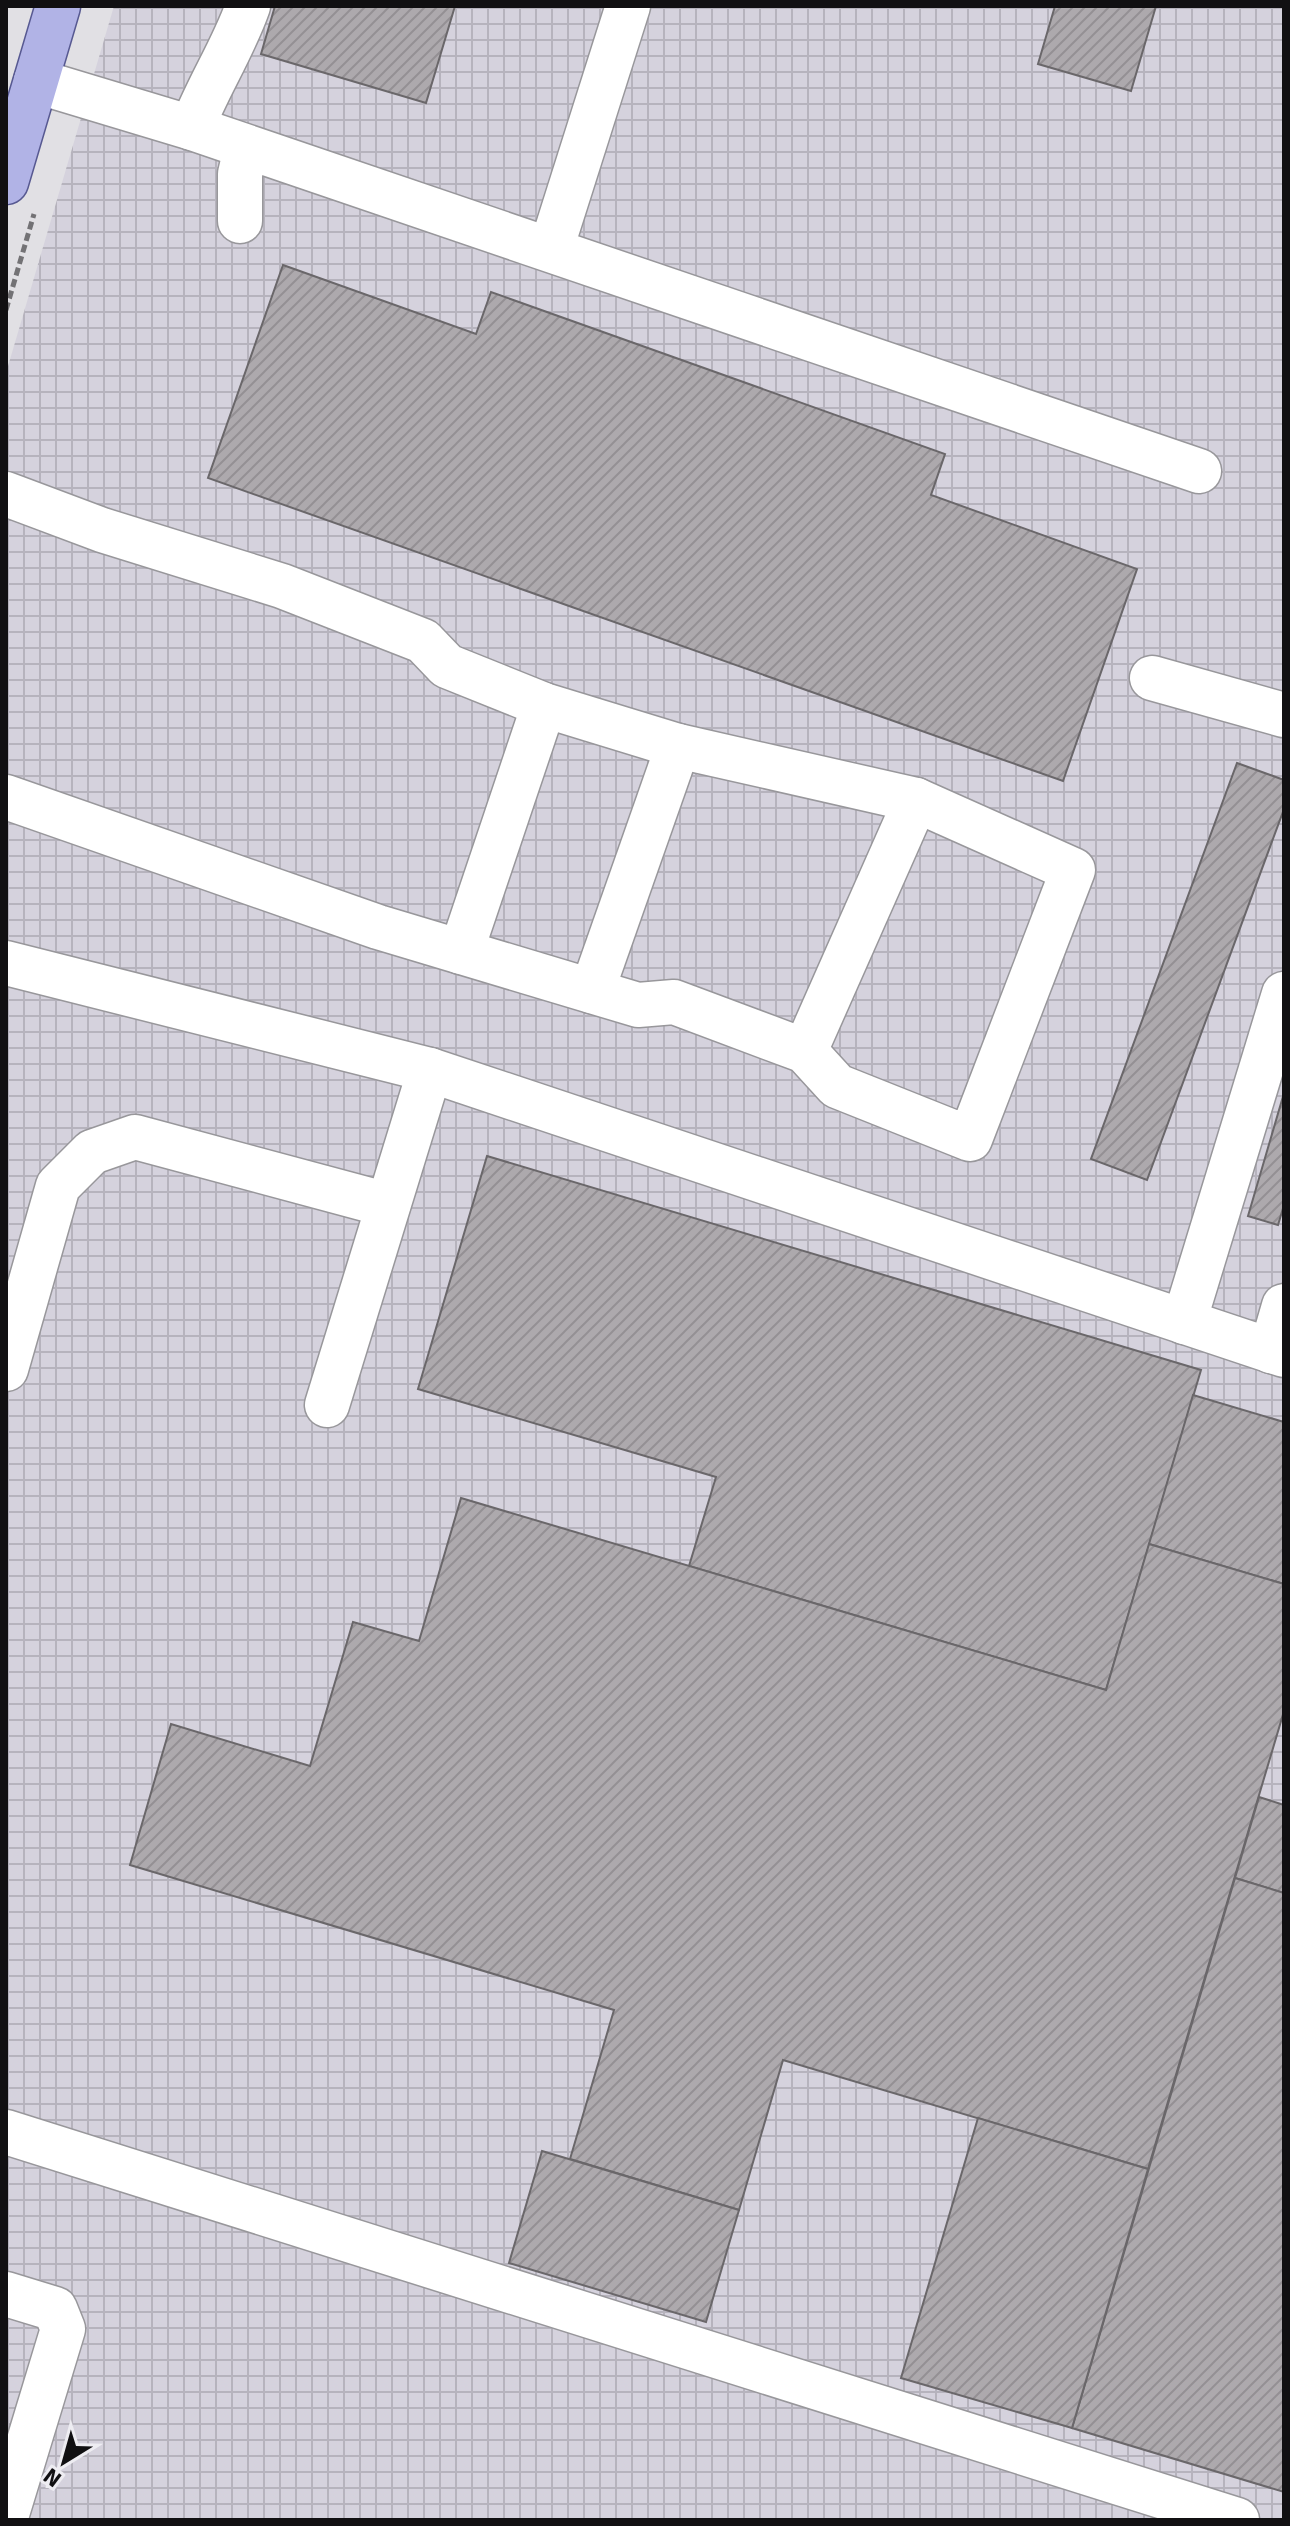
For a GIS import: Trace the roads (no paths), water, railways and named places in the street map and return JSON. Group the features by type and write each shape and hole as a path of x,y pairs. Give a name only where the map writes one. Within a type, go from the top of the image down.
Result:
{"main road":[{"path":"6,182 58,6"}],"lane":[{"path":"192,128 235,43 248,6"},
{"path":"551,249 628,6"},
{"path":"36,81 192,128 1199,471"},
{"path":"240,221 240,174 246,148"},
{"path":"6,494 102,530 282,586 423,641 447,666 544,705 678,746 916,800 1073,870 970,1139 837,1086 805,1051 674,1002 638,1005 378,927 6,797"},
{"path":"1152,678 1284,715"},
{"path":"461,952 544,705"},
{"path":"592,991 678,746"},
{"path":"805,1051 916,800"},
{"path":"6,963 430,1070 1278,1353 1284,1306"},
{"path":"1184,1322 1284,994"},
{"path":"327,1405 430,1070"},
{"path":"6,1369 58,1186 92,1152 135,1137 388,1205"},
{"path":"6,2132 1237,2520"},
{"path":"6,2294 55,2309 63,2329 6,2517"}]}
